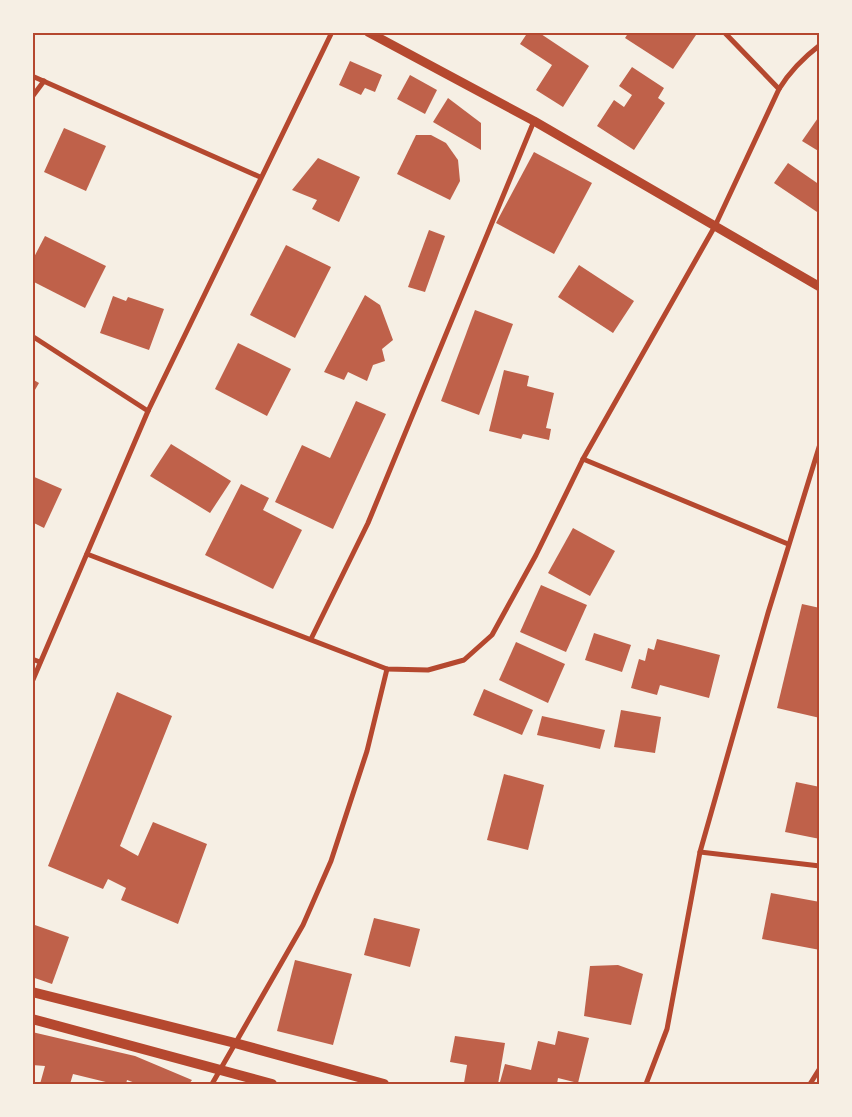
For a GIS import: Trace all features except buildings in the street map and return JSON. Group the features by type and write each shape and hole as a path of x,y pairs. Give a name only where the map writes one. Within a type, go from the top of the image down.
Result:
{"main road":[{"path":"32,992 235,1043 384,1084"},
{"path":"32,1020 272,1084"}],"street":[{"path":"32,682 148,411 332,32"},
{"path":"368,32 534,121 820,286"},
{"path":"724,32 779,89"},
{"path":"87,554 387,669 428,670 464,660 492,635 536,555 583,459 715,226 779,89 788,74 804,57 820,45"},
{"path":"32,76 260,177"},
{"path":"32,98 44,81"},
{"path":"311,639 368,523 534,121"},
{"path":"32,336 148,411"},
{"path":"646,1084 667,1029 700,852 788,544 820,444"},
{"path":"583,459 788,544"},
{"path":"32,659 40,662"},
{"path":"212,1084 302,925 331,861 366,751 387,669"},
{"path":"700,852 820,866"},
{"path":"810,1084 820,1068"}]}
